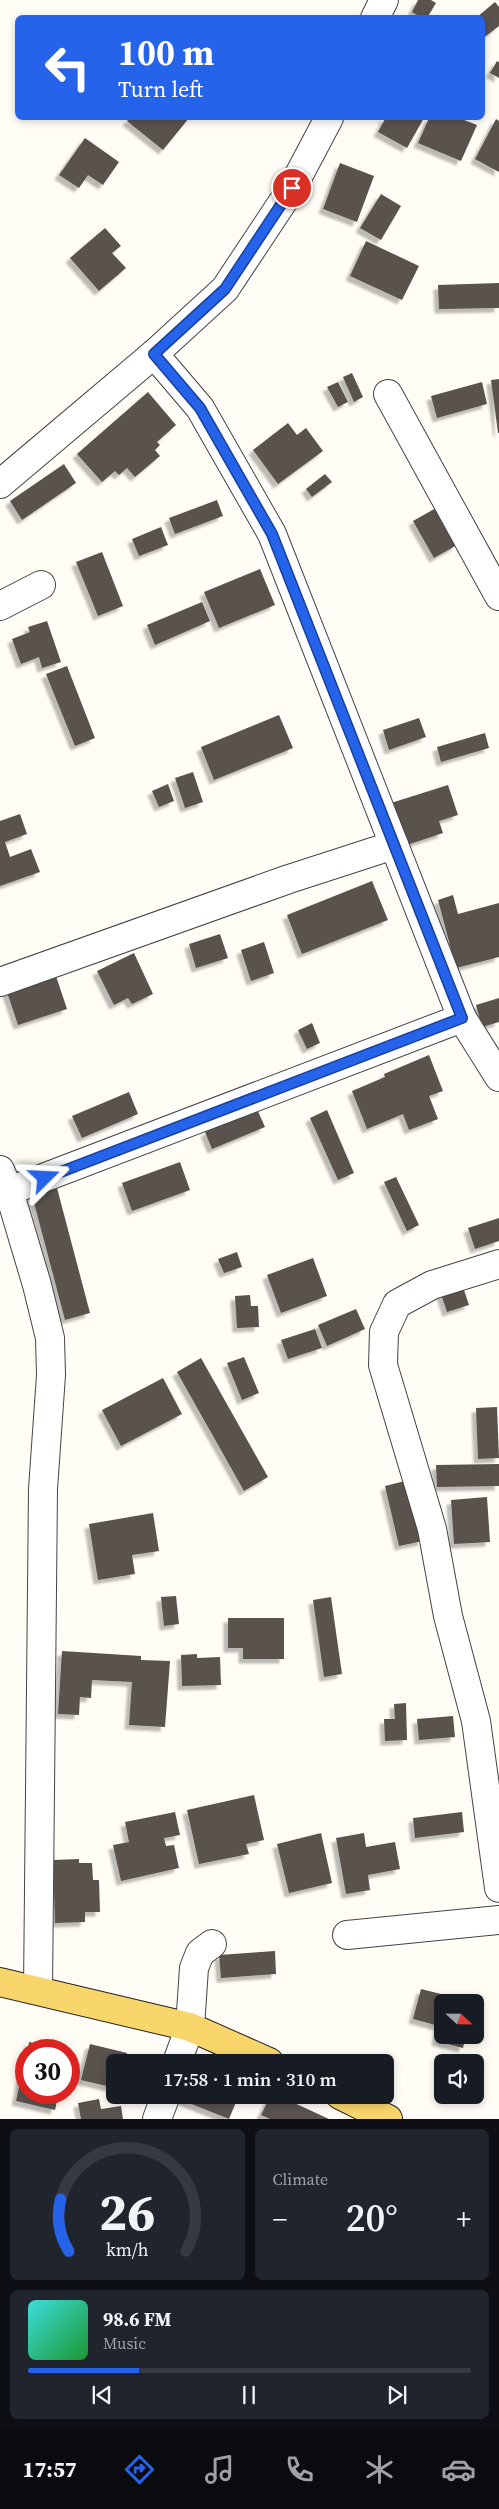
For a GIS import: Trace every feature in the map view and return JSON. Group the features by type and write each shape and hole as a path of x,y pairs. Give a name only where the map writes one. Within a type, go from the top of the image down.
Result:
{"main road":[{"path":"0,1982 190,2027 251,2054"},
{"path":"358,2104 388,2119"}],"street":[{"path":"376,15 384,0"},
{"path":"0,484 154,354 225,289 292,188 328,120"},
{"path":"154,354 200,408 272,534 462,1018 499,1077"},
{"path":"388,394 499,596"},
{"path":"0,606 40,584"},
{"path":"0,982 289,879 394,845"},
{"path":"38,1990 44,1489 51,1375 50,1338 37,1285 4,1181 462,1018"},
{"path":"499,1264 432,1284 397,1304 384,1332 383,1365 432,1529 448,1616 476,1721 499,1888"},
{"path":"347,1935 499,1920"},
{"path":"180,2054 190,2027 194,1968 200,1953 212,1944"},
{"path":"157,2119 163,2104"}],"building":[{"path":"418,0 431,0 436,3 429,15 417,15 412,12"},
{"path":"495,2 499,7 499,26 485,37 485,15 480,15"},
{"path":"497,61 499,62 499,78 490,73"},
{"path":"496,119 499,121 499,172 475,159"},
{"path":"128,120 187,120 163,150"},
{"path":"384,120 423,120 407,148 378,132"},
{"path":"428,120 464,120 477,125 461,161 418,143"},
{"path":"85,138 119,162 103,185 88,175 79,188 59,175"},
{"path":"340,163 374,176 357,222 323,209"},
{"path":"381,194 401,206 381,240 360,228"},
{"path":"105,228 121,246 112,253 126,268 99,291 70,258"},
{"path":"366,241 419,266 402,300 350,276"},
{"path":"499,283 499,308 439,309 438,285"},
{"path":"352,373 363,397 354,402 343,377"},
{"path":"499,379 499,433 498,433 491,380"},
{"path":"338,382 348,402 338,407 327,387"},
{"path":"482,382 487,404 437,418 431,396"},
{"path":"148,392 176,425 157,442 160,445 155,450 160,456 135,477 127,468 119,475 115,471 102,482 77,454"},
{"path":"288,423 297,435 306,428 323,451 278,484 253,450"},
{"path":"64,464 76,483 22,520 10,501"},
{"path":"325,474 332,482 312,497 306,489"},
{"path":"217,500 223,516 175,534 169,518"},
{"path":"436,508 457,545 434,558 413,521"},
{"path":"161,527 168,545 139,556 132,539"},
{"path":"102,552 123,606 98,616 76,562"},
{"path":"260,569 275,605 219,628 204,592"},
{"path":"202,602 210,621 155,645 147,625"},
{"path":"47,621 61,662 42,668 39,657 21,664 12,639 30,632 28,627"},
{"path":"67,666 95,738 75,746 46,674"},
{"path":"279,715 293,748 214,780 201,747"},
{"path":"419,718 426,737 389,750 383,730"},
{"path":"485,733 489,748 441,762 437,747"},
{"path":"193,772 203,802 185,808 175,778"},
{"path":"168,784 174,801 159,807 152,791"},
{"path":"448,785 458,815 439,821 443,833 404,846 391,803"},
{"path":"20,814 27,834 5,842 10,857 31,849 40,872 0,886 0,821"},
{"path":"372,881 388,920 302,954 287,915"},
{"path":"453,895 458,914 499,903 499,957 456,968 438,900"},
{"path":"220,934 228,958 196,968 189,944"},
{"path":"264,942 274,973 251,981 241,950"},
{"path":"134,953 153,994 132,1004 128,998 114,1005 97,971"},
{"path":"55,973 67,1009 18,1025 6,989"},
{"path":"499,998 499,1022 482,1027 476,1005"},
{"path":"312,1023 320,1043 307,1049 298,1030"},
{"path":"429,1055 443,1091 429,1096 438,1119 409,1130 403,1114 367,1129 352,1091 385,1077 384,1074"},
{"path":"129,1092 138,1114 82,1138 72,1116"},
{"path":"257,1109 265,1127 212,1149 205,1132"},
{"path":"327,1110 354,1173 338,1180 310,1118"},
{"path":"180,1162 190,1190 132,1211 122,1183"},
{"path":"396,1177 419,1225 407,1231 384,1182"},
{"path":"57,1188 90,1313 65,1320 32,1195"},
{"path":"499,1218 499,1241 475,1249 468,1228"},
{"path":"237,1252 242,1267 224,1273 218,1259"},
{"path":"313,1258 327,1296 281,1313 267,1275"},
{"path":"461,1281 469,1305 447,1312 439,1288"},
{"path":"250,1295 251,1306 258,1306 259,1327 237,1328 235,1296"},
{"path":"356,1309 365,1329 327,1346 318,1325"},
{"path":"315,1329 322,1348 288,1359 281,1340"},
{"path":"244,1357 259,1393 242,1400 227,1363"},
{"path":"201,1358 268,1477 244,1491 177,1372"},
{"path":"163,1378 182,1414 121,1446 102,1410"},
{"path":"497,1407 499,1458 478,1459 476,1408"},
{"path":"499,1464 499,1486 437,1487 436,1465"},
{"path":"409,1480 423,1541 399,1546 385,1486"},
{"path":"487,1497 490,1542 454,1544 451,1500"},
{"path":"153,1513 159,1551 132,1555 135,1574 98,1580 89,1524"},
{"path":"176,1596 179,1624 164,1626 161,1597"},
{"path":"331,1597 342,1674 324,1677 313,1600"},
{"path":"228,1618 284,1618 284,1659 243,1659 243,1648 228,1648"},
{"path":"62,1651 141,1656 141,1660 170,1661 165,1727 129,1725 132,1682 92,1680 91,1698 80,1697 79,1715 58,1714"},
{"path":"197,1654 197,1658 220,1657 221,1685 182,1686 181,1655"},
{"path":"406,1703 407,1740 385,1741 384,1719 395,1719 394,1704"},
{"path":"453,1716 455,1737 419,1740 417,1719"},
{"path":"254,1795 264,1840 246,1844 249,1854 199,1864 187,1810"},
{"path":"175,1812 180,1835 164,1838 166,1846 174,1845 179,1868 121,1881 113,1845 129,1842 125,1822"},
{"path":"462,1812 464,1832 415,1838 413,1818"},
{"path":"321,1833 332,1883 289,1893 277,1844"},
{"path":"364,1833 366,1847 395,1842 400,1869 368,1875 370,1890 346,1894 336,1838"},
{"path":"79,1859 79,1863 92,1863 93,1880 99,1880 100,1912 85,1912 85,1922 55,1923 53,1860"},
{"path":"275,1951 276,1974 221,1978 219,1955"},
{"path":"421,1989 441,1994 434,1994 434,2025 413,2019"},
{"path":"90,2044 127,2053 106,2054 106,2086 81,2080"},
{"path":"448,2044 464,2044 463,2048"},
{"path":"99,2099 101,2109 121,2106 123,2119 81,2119 78,2104"},
{"path":"29,2104 56,2104 55,2110"},
{"path":"192,2104 235,2104 229,2119"},
{"path":"266,2104 296,2104 329,2119 270,2119 261,2115"}],"route":[{"path":"45,1178 462,1018 272,534 200,408 154,354 225,289 292,188"}]}
